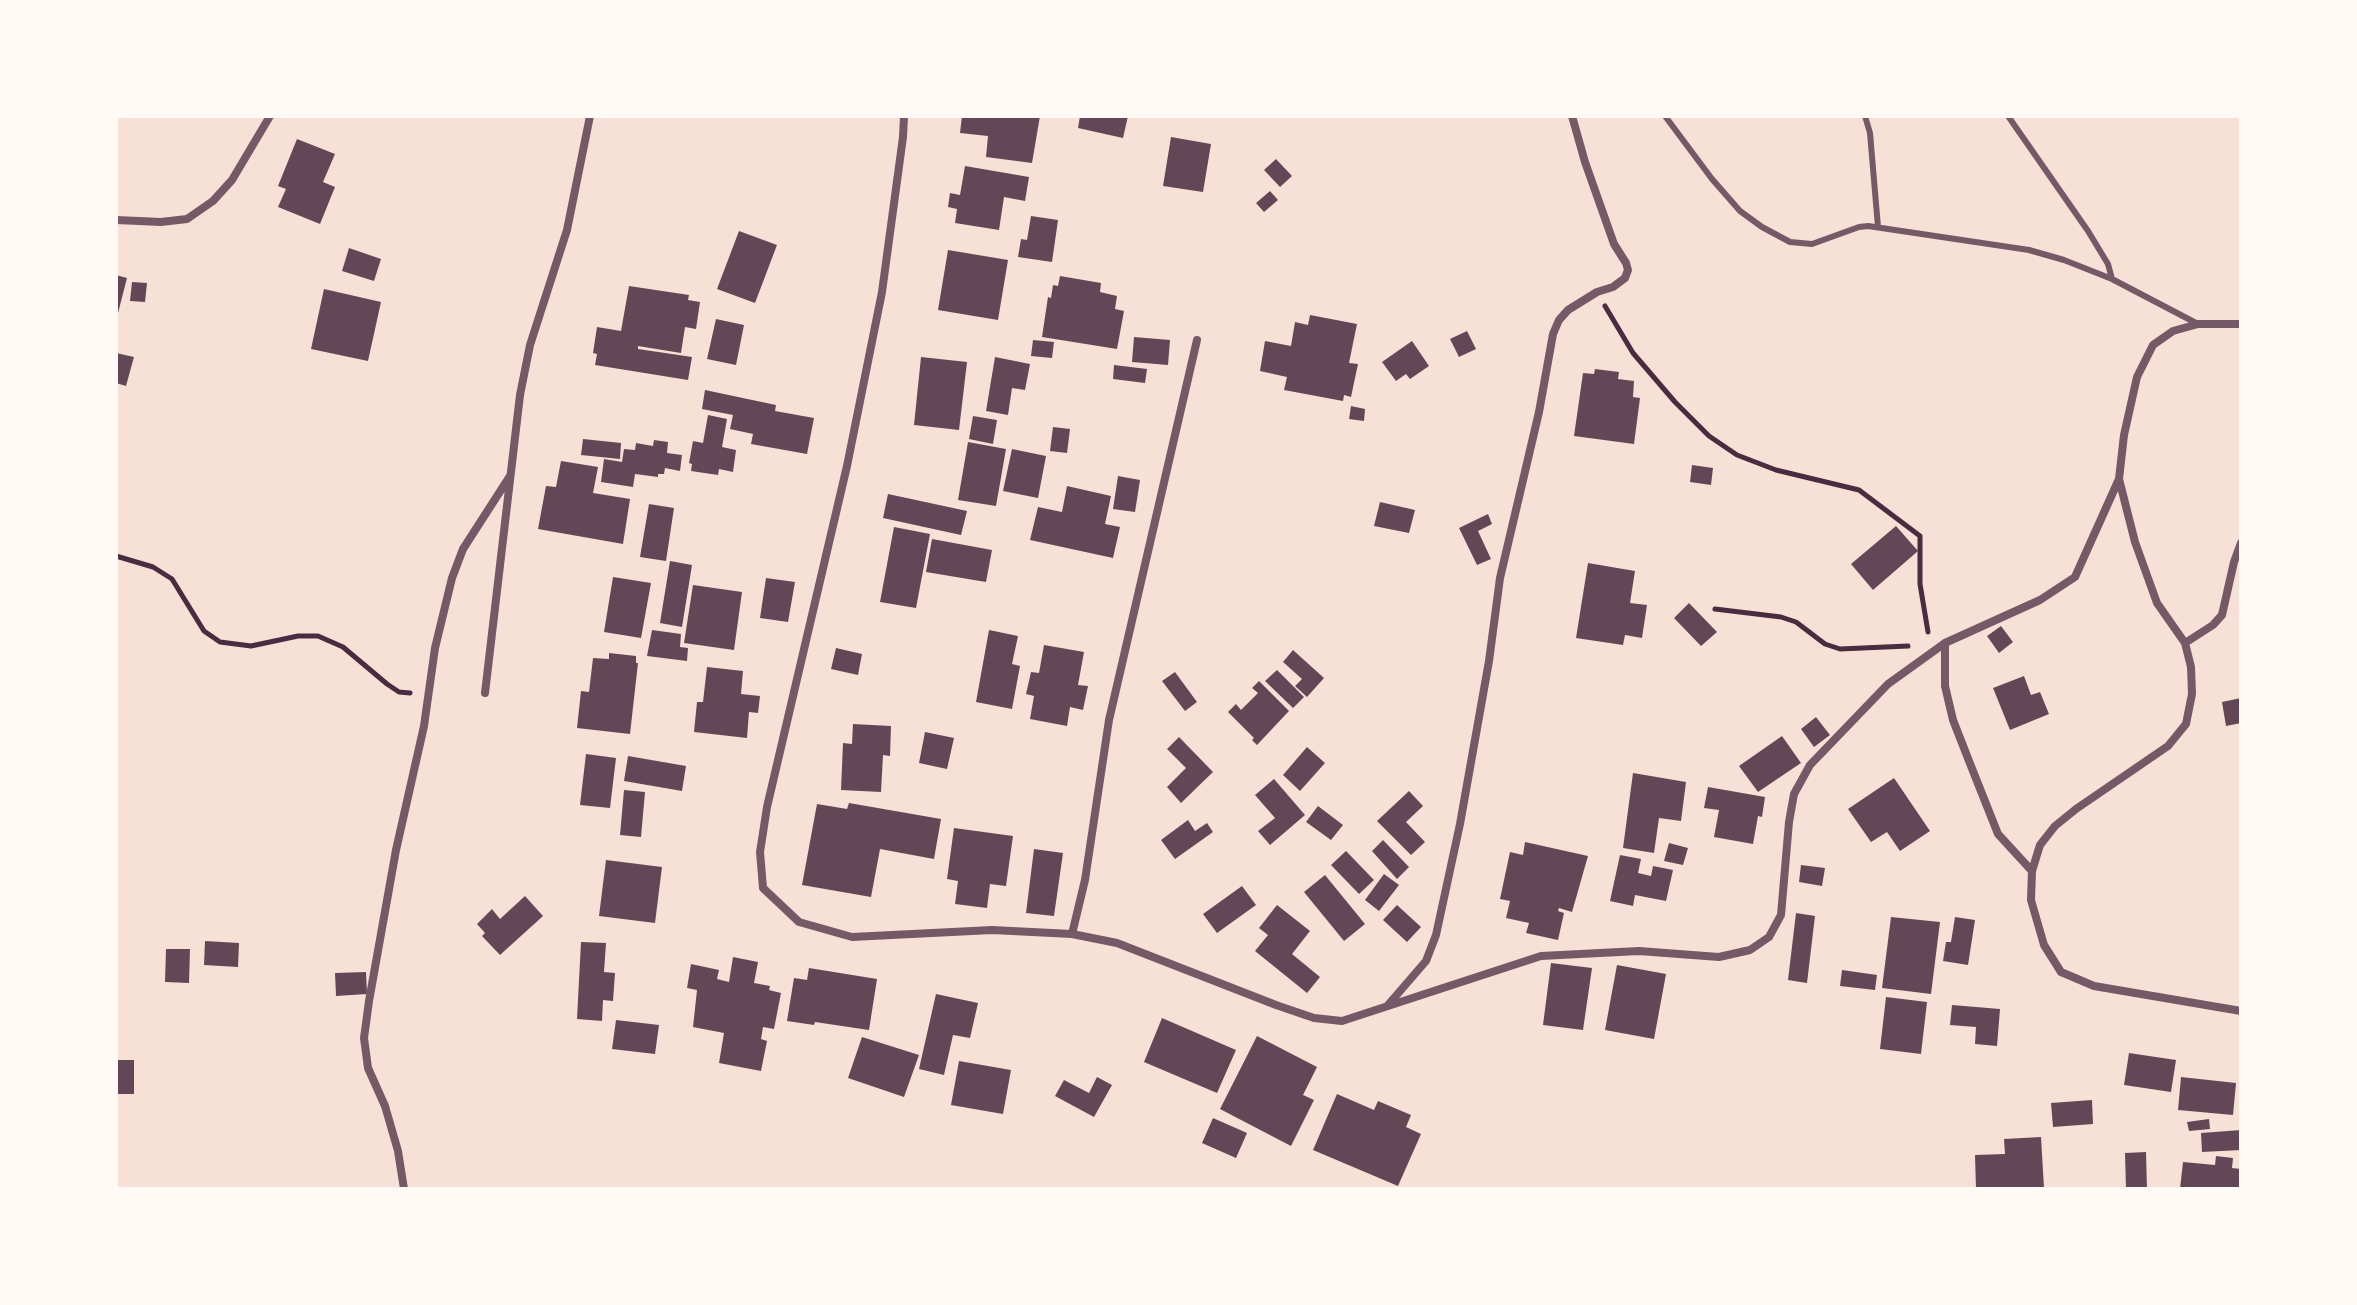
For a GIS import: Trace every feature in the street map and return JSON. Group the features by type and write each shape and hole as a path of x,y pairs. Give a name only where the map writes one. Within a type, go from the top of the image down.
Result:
{"street":[{"path":"116,220 161,222 187,219 213,201 232,180 270,116"},
{"path":"485,693 520,395 530,345 567,230 590,116"},
{"path":"904,116 882,292 847,466 767,807 760,852 763,888 799,922 852,937 992,930 1072,934 1117,943 1314,1018 1342,1021 1541,956 1639,951 1719,957 1750,950 1769,937 1781,915 1794,794 1810,765 1888,684 1945,643 2040,600 2075,577 2119,479 2133,391 2153,345 2173,331 2198,324 2241,324"},
{"path":"1384,1008 1426,961 1436,935 1460,824 1489,661 1500,578 1539,412 1553,334 1568,310 1597,292 1613,287 1625,278 1628,270 1614,244 1572,116"},
{"path":"1072,934 1085,880 1109,720 1197,340"},
{"path":"404,1189 398,1151 385,1106 368,1068 364,1038 396,850 424,726 435,648 452,578 463,549 510,476"},
{"path":"2119,479 2135,542 2157,603 2185,643 2191,667 2192,694 2186,724 2168,746 2055,826 2040,845 2032,871 2031,900 2044,945 2061,972 2094,986 2241,1011"},
{"path":"2185,643 2213,625 2222,615 2241,543"},
{"path":"1945,643 1945,686 1953,720 1998,834 2032,871"}],"lane":[{"path":"1665,116 1740,211 1790,242 1812,244 1859,227 1878,227 2029,250 2112,279 2198,324"},
{"path":"1865,116 1870,133 1878,227"},
{"path":"2008,116 2088,231 2108,264 2112,279"}],"path":[{"path":"1597,292 1633,353 1709,436 1737,455 1776,470 1859,490 1920,536 1920,584 1930,645"},
{"path":"116,556 153,567 172,579 204,631 220,642 251,646 298,636 318,636 343,647 399,692 417,692 430,687"},
{"path":"1715,609 1781,617 1796,622 1825,644 1840,649 1855,651 1945,643"}],"building":[{"path":"962,116 1040,116 1032,163 986,157 988,136 960,133"},
{"path":"1080,116 1128,116 1123,138 1078,128"},
{"path":"1171,137 1211,144 1203,192 1163,186"},
{"path":"297,139 335,154 323,182 335,187 320,224 278,207 286,189 278,186"},
{"path":"1276,159 1292,176 1280,187 1264,170"},
{"path":"965,166 1029,177 1025,201 1004,197 999,230 955,223 957,209 948,207 950,193 960,195"},
{"path":"1270,191 1278,200 1264,212 1256,203"},
{"path":"1031,216 1058,220 1052,262 1018,257 1021,239 1027,240"},
{"path":"739,231 777,245 755,303 717,289"},
{"path":"349,248 381,259 374,281 342,271"},
{"path":"948,250 1008,260 998,320 938,310"},
{"path":"116,275 127,278 117,317 116,317"},
{"path":"1060,276 1101,283 1100,292 1117,296 1115,309 1124,311 1117,349 1042,337 1048,297 1051,298 1053,285 1058,286"},
{"path":"132,282 147,283 145,302 130,301"},
{"path":"629,286 689,295 688,300 700,302 696,329 685,327 681,353 638,346 638,349 692,357 688,380 595,365 597,354 593,353 597,327 621,331"},
{"path":"324,289 381,302 368,361 311,349"},
{"path":"1310,315 1357,324 1349,363 1358,364 1351,397 1344,395 1343,401 1284,390 1287,377 1260,371 1265,341 1291,346 1295,322 1308,325"},
{"path":"716,319 744,325 736,365 707,359"},
{"path":"1467,331 1476,349 1459,357 1450,339"},
{"path":"1134,337 1170,340 1168,365 1132,362"},
{"path":"1033,340 1054,342 1052,358 1031,356"},
{"path":"1412,341 1429,366 1410,379 1406,374 1396,381 1382,362"},
{"path":"116,353 134,357 126,386 116,383"},
{"path":"921,357 967,362 959,430 914,425"},
{"path":"995,357 1030,364 1025,390 1012,388 1008,415 986,411"},
{"path":"1114,365 1147,369 1145,383 1113,379"},
{"path":"1595,369 1619,372 1618,379 1634,381 1633,397 1640,398 1634,444 1574,436 1583,373 1594,374"},
{"path":"705,390 776,405 775,411 814,418 807,454 751,444 753,434 730,429 733,415 702,409"},
{"path":"1351,406 1365,409 1364,421 1349,419"},
{"path":"708,415 727,419 722,447 736,450 733,472 719,469 718,475 691,471 692,464 689,463 693,441 703,443"},
{"path":"973,416 997,420 993,444 969,439"},
{"path":"1053,427 1070,429 1067,453 1050,451"},
{"path":"583,439 621,443 620,459 581,455"},
{"path":"654,440 668,442 667,453 682,455 680,471 665,468 664,474 658,474 658,477 635,474 633,487 601,482 604,459 622,462 624,449 635,450 636,443 653,446"},
{"path":"968,442 1006,449 996,506 958,500"},
{"path":"1012,449 1046,456 1038,498 1003,491"},
{"path":"561,461 598,467 593,493 630,499 623,544 538,529 546,486 556,487"},
{"path":"1692,465 1713,468 1711,485 1690,482"},
{"path":"1118,476 1140,480 1135,512 1113,509"},
{"path":"1067,486 1111,496 1105,524 1120,527 1113,558 1030,540 1038,507 1062,512"},
{"path":"888,494 967,511 961,535 883,518"},
{"path":"1380,502 1415,510 1409,533 1374,526"},
{"path":"649,504 674,508 666,561 640,557"},
{"path":"1488,514 1492,524 1478,531 1491,559 1477,565 1459,528"},
{"path":"1896,526 1918,551 1873,590 1851,564"},
{"path":"894,527 930,534 916,608 880,602"},
{"path":"932,539 992,550 986,582 926,572"},
{"path":"670,561 692,565 682,627 660,623"},
{"path":"1588,563 1635,571 1630,603 1647,605 1642,638 1625,635 1623,645 1576,638"},
{"path":"613,577 651,583 641,638 604,632"},
{"path":"766,578 795,582 788,622 760,618"},
{"path":"693,585 742,592 734,650 684,643"},
{"path":"1689,603 1717,632 1701,646 1674,618"},
{"path":"2001,626 2013,642 1999,653 1987,636"},
{"path":"652,630 681,634 680,647 688,648 687,661 647,656"},
{"path":"989,630 1018,636 1012,664 1020,666 1012,709 976,702"},
{"path":"1044,645 1084,652 1078,685 1088,686 1083,710 1070,707 1067,726 1030,719 1034,696 1026,694 1031,672 1039,673"},
{"path":"836,648 862,654 858,675 831,669"},
{"path":"1293,650 1324,678 1307,697 1295,686 1302,679 1283,662"},
{"path":"609,653 636,656 638,663 630,734 577,728 581,691 589,692 593,658 609,659"},
{"path":"707,667 743,671 741,694 760,696 758,713 749,712 747,738 694,732 697,702 703,702"},
{"path":"1277,670 1304,697 1293,708 1265,681"},
{"path":"1175,672 1197,702 1185,711 1162,681"},
{"path":"2024,676 2031,695 2040,692 2049,714 2010,730 1993,688"},
{"path":"1259,681 1289,711 1257,745 1228,712 1236,704 1241,710 1258,693 1252,688"},
{"path":"2241,698 2241,723 2226,726 2222,702"},
{"path":"1816,717 1830,735 1814,747 1801,729"},
{"path":"853,724 891,726 890,756 883,755 881,792 841,790 843,743 852,744"},
{"path":"925,732 954,738 947,769 919,763"},
{"path":"1782,736 1801,763 1758,792 1739,766"},
{"path":"1179,737 1213,772 1181,803 1167,787 1186,768 1167,749"},
{"path":"1307,747 1325,763 1300,791 1283,775"},
{"path":"586,754 616,758 610,808 580,805"},
{"path":"628,756 686,766 682,791 624,781"},
{"path":"1633,773 1686,782 1681,821 1659,818 1654,853 1623,848"},
{"path":"1894,778 1930,831 1900,851 1887,832 1871,842 1848,809"},
{"path":"1274,779 1305,815 1270,845 1258,831 1275,818 1255,795"},
{"path":"1708,787 1765,797 1753,844 1714,837 1719,810 1704,808"},
{"path":"624,790 645,792 641,837 620,835"},
{"path":"1409,791 1423,806 1406,822 1425,842 1411,855 1377,821"},
{"path":"849,803 941,819 934,859 880,849 871,897 802,885 817,804 847,809"},
{"path":"1318,806 1343,825 1331,840 1306,822"},
{"path":"1188,820 1195,831 1207,823 1213,832 1175,859 1161,840"},
{"path":"954,828 1013,836 1006,886 990,884 987,908 955,904 958,881 947,879"},
{"path":"1383,840 1409,867 1397,879 1372,851"},
{"path":"1525,842 1588,856 1572,912 1559,908 1558,911 1564,913 1558,940 1526,933 1529,923 1506,918 1510,901 1500,899 1510,852 1523,855"},
{"path":"1669,843 1688,848 1683,865 1664,861"},
{"path":"1034,849 1063,853 1054,916 1026,913"},
{"path":"1346,851 1374,880 1359,894 1331,865"},
{"path":"1620,855 1641,859 1638,873 1651,876 1653,866 1673,870 1666,901 1635,895 1633,906 1610,901"},
{"path":"606,860 662,867 655,923 599,916"},
{"path":"1801,865 1825,868 1822,886 1799,882"},
{"path":"1384,874 1399,885 1379,911 1365,900"},
{"path":"1325,875 1365,924 1344,941 1304,892"},
{"path":"1242,886 1256,905 1217,933 1203,914"},
{"path":"525,896 543,916 500,955 482,936 485,933 477,924 492,909 500,919"},
{"path":"1277,905 1310,931 1292,954 1320,977 1307,993 1255,951 1268,935 1259,928"},
{"path":"1397,905 1421,927 1407,942 1383,920"},
{"path":"1796,913 1815,916 1807,983 1788,980"},
{"path":"1891,917 1940,922 1931,994 1882,988"},
{"path":"1955,917 1975,920 1968,965 1943,961 1946,942 1951,942"},
{"path":"205,941 239,943 238,967 204,965"},
{"path":"581,942 606,943 604,972 615,973 613,1001 603,1000 602,1021 577,1019"},
{"path":"166,949 190,949 189,983 165,982"},
{"path":"733,957 758,962 754,983 770,986 769,990 781,993 774,1029 763,1027 761,1039 767,1041 761,1071 719,1063 724,1033 693,1027 697,990 687,988 691,964 719,970 717,979 729,982"},
{"path":"1551,963 1592,968 1583,1030 1543,1025"},
{"path":"1617,965 1666,974 1654,1039 1605,1030"},
{"path":"809,968 877,979 869,1030 787,1021 794,978 807,980"},
{"path":"1842,970 1877,975 1875,990 1840,986"},
{"path":"366,972 367,994 336,996 335,973"},
{"path":"936,994 978,1003 970,1038 953,1035 944,1075 919,1069"},
{"path":"1886,997 1927,1002 1921,1054 1880,1049"},
{"path":"1952,1005 2000,1009 1997,1046 1975,1044 1976,1027 1950,1025"},
{"path":"1162,1018 1236,1050 1217,1093 1144,1062"},
{"path":"616,1020 659,1025 655,1054 612,1049"},
{"path":"1257,1036 1317,1067 1303,1095 1314,1100 1291,1146 1220,1109"},
{"path":"862,1037 919,1055 904,1097 848,1078"},
{"path":"2129,1053 2176,1060 2171,1092 2124,1085"},
{"path":"116,1060 134,1060 134,1094 116,1094"},
{"path":"959,1061 1011,1070 1003,1114 951,1105"},
{"path":"1097,1077 1112,1085 1094,1117 1055,1096 1064,1080 1089,1093"},
{"path":"2181,1077 2236,1083 2233,1115 2178,1110"},
{"path":"1337,1094 1374,1110 1378,1101 1411,1115 1406,1127 1421,1134 1398,1186 1313,1150"},
{"path":"2092,1100 2093,1124 2053,1127 2051,1103"},
{"path":"1213,1118 1247,1133 1236,1158 1202,1143"},
{"path":"2209,1119 2210,1129 2189,1131 2187,1122"},
{"path":"2241,1130 2241,1150 2202,1152 2201,1133"},
{"path":"2041,1137 2044,1188 1976,1189 1975,1155 2005,1154 2004,1139"},
{"path":"2146,1152 2147,1189 2126,1189 2125,1153"},
{"path":"2216,1156 2233,1158 2232,1168 2241,1169 2241,1189 2180,1189 2183,1162 2215,1165"}]}
